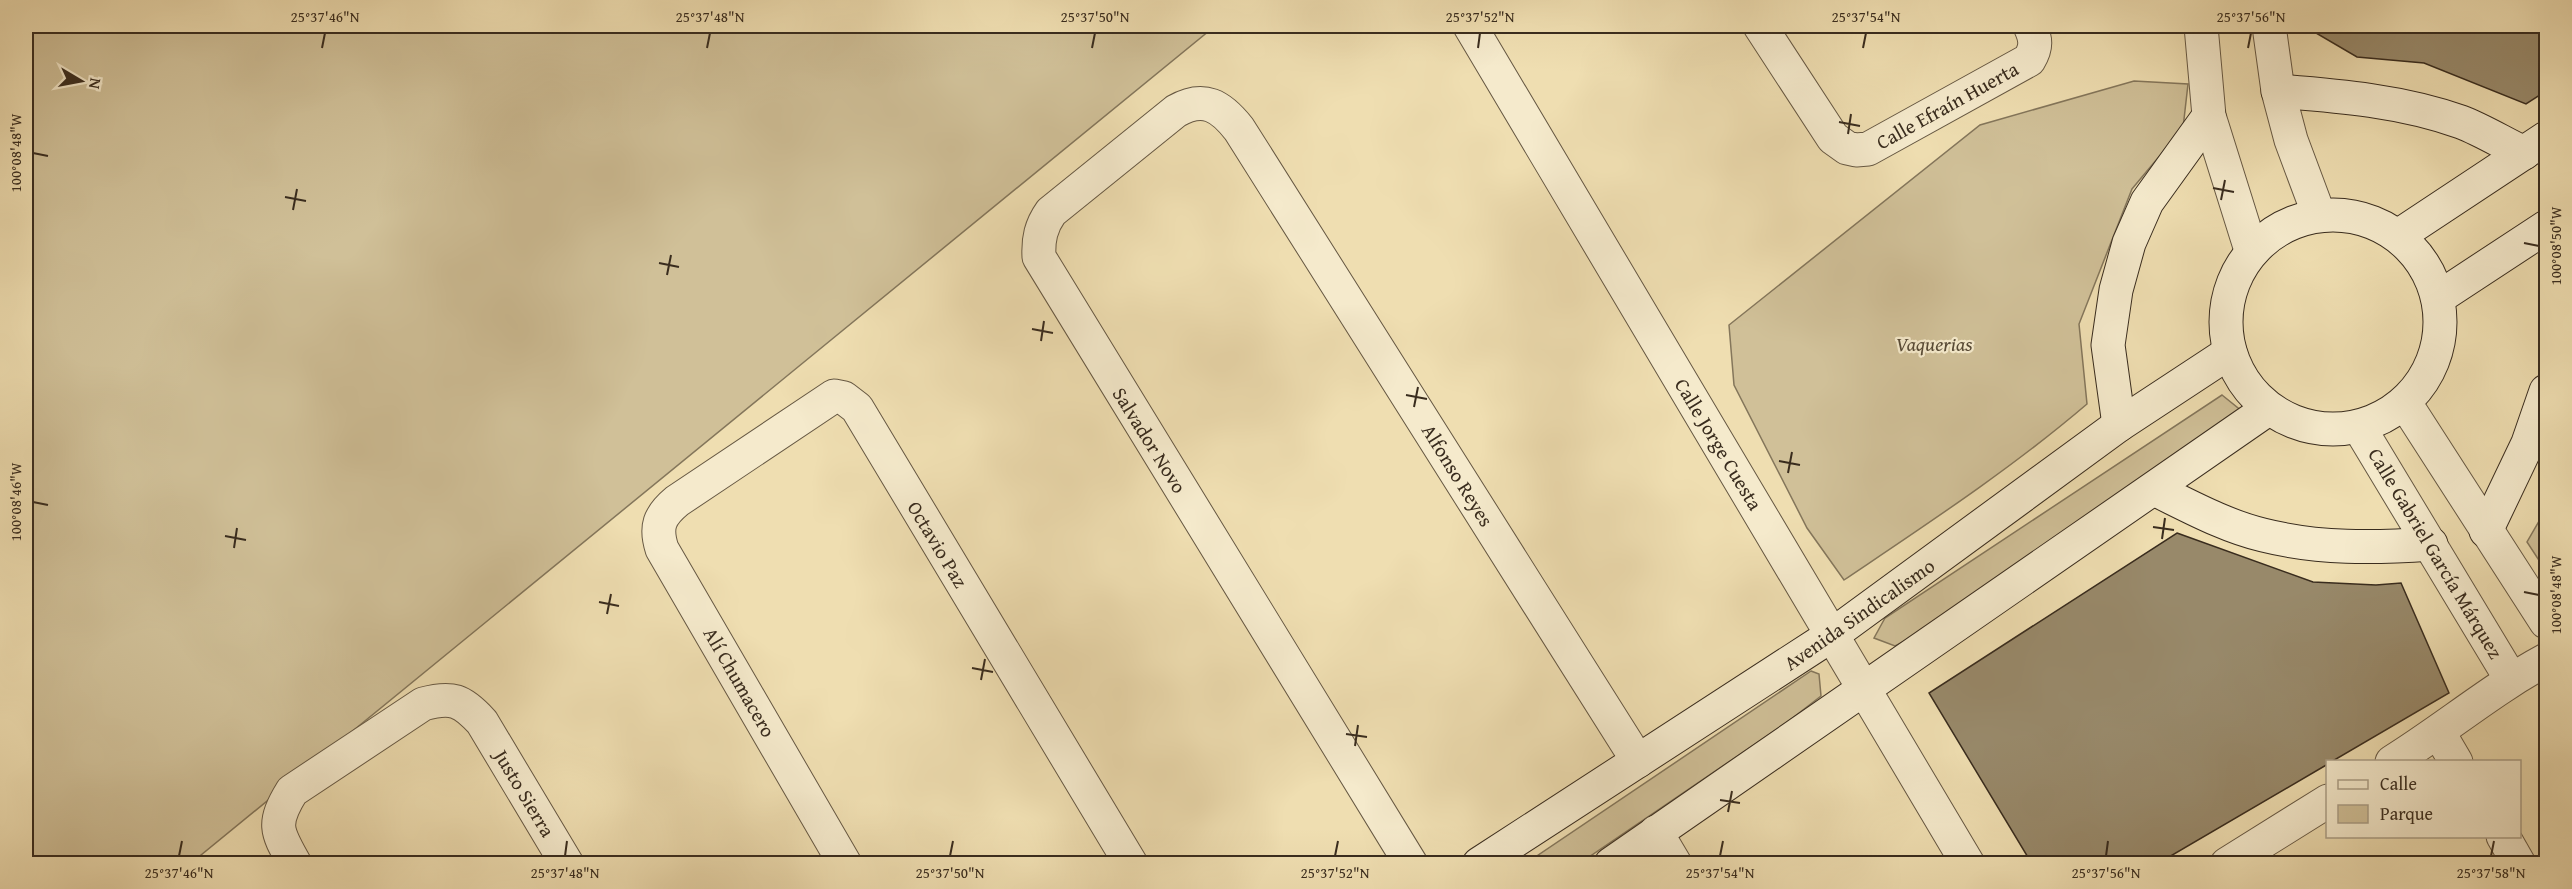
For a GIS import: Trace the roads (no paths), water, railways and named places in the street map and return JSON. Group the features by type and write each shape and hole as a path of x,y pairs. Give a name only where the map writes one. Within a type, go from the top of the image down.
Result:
{"street":[{"name":"Calle Jorge Cuesta","path":"1470,26 1968,864"},
{"name":"Calle Efraín Huerta","path":"1760,26 1833,138 1847,148 1856,150 1868,149 2029,60 2034,52 2036,40 2031,26"},
{"path":"2201,26 2209,116 2251,250"},
{"path":"2269,26 2278,91 2291,140 2319,215"},
{"path":"2278,91 2402,105 2535,145"},
{"name":"Salvador Novo","path":"1239,129 1227,114 1213,106 1194,103 1176,111 1051,212 1042,224 1038,242 1039,257 1411,864"},
{"path":"2118,425 2108,345 2116,290 2129,243 2147,202 2209,116"},
{"name":"Alfonso Reyes","path":"1239,129 1638,761"},
{"path":"2398,236 2535,145"},
{"path":"2319,215 2347,215 2374,222 2398,236 2416,253 2429,274 2438,298 2441,327 2436,355 2424,381 2405,403 2383,418 2360,427 2328,430 2296,424 2268,409 2251,392 2239,373 2230,352 2226,322 2230,294 2251,250 2292,222 2319,215"},
{"path":"2438,298 2547,227"},
{"name":"Avenida Sindicalismo","path":"1479,864 1832,635 2118,425 2230,352"},
{"path":"2486,531 2528,443 2547,391"},
{"name":"Octavio Paz","path":"677,501 822,402 834,396 844,398 856,408 1131,864"},
{"path":"2405,403 2547,622"},
{"path":"1611,864 2268,409"},
{"name":"Calle Gabriel García Márquez","path":"2360,427 2511,679"},
{"path":"2154,489 2220,520 2261,535 2314,546 2358,548 2431,544"},
{"name":"Alí Chumacero","path":"677,501 667,509 660,522 657,534 662,549 845,864"},
{"path":"2395,760 2439,733 2511,679 2547,660"},
{"name":"Justo Sierra","path":"295,864 279,834 283,807 292,791 423,704 439,700 458,700 482,722 567,864"},
{"path":"2439,733 2455,760"},
{"path":"2227,864 2326,802"},
{"path":"1656,832 1675,864"},
{"path":"2504,838 2519,864"}],"park label":[{"name":"Vaquerias","path":"1934,343"}]}
